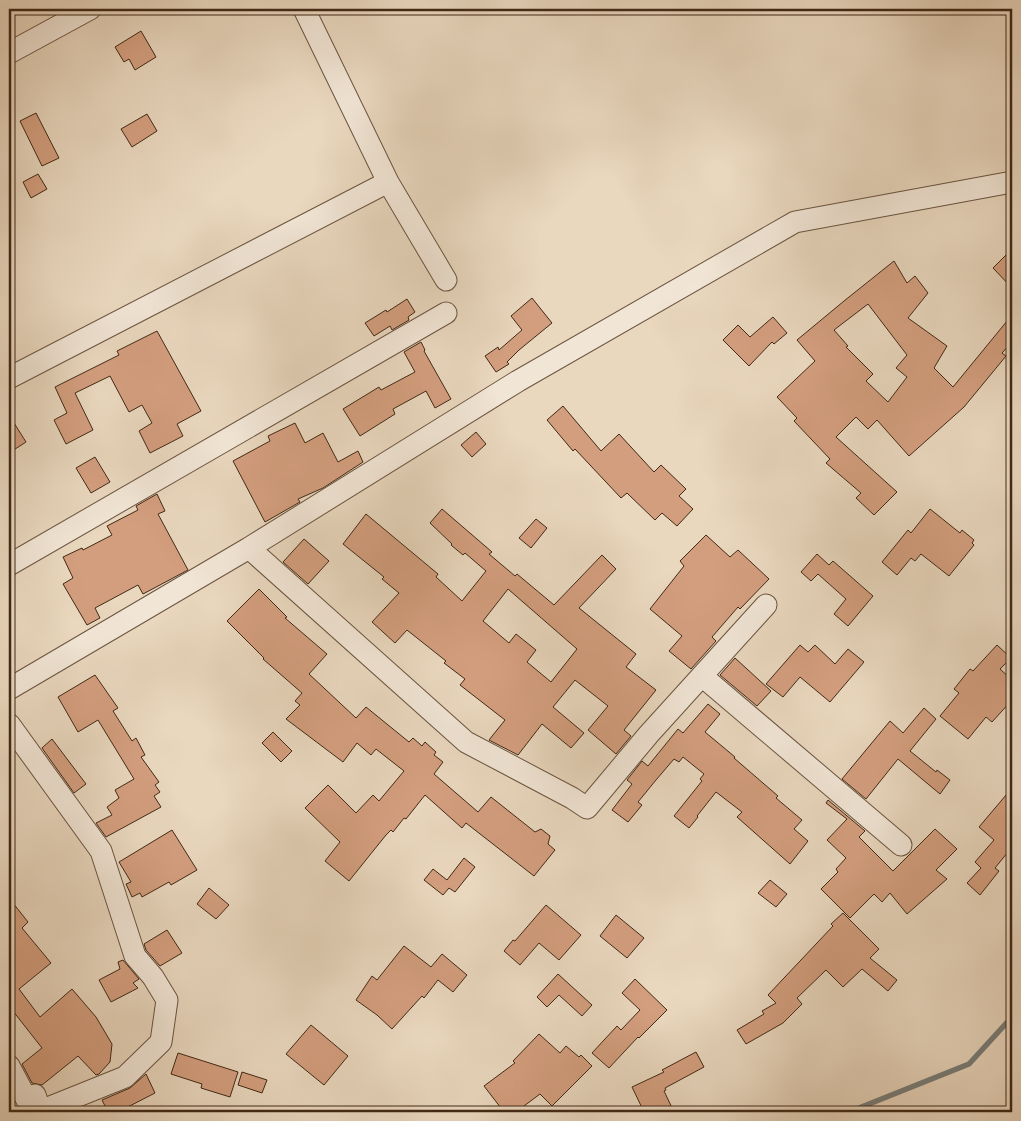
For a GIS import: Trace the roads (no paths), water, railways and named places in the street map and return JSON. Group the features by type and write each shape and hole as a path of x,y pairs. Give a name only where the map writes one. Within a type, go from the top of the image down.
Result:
{"street":[{"path":"9,53 90,9"},
{"path":"304,9 388,182 446,280"},
{"path":"9,378 388,182"},
{"path":"9,689 249,548 518,381 795,222 1012,182"},
{"path":"9,565 446,313"},
{"path":"249,548 466,742 572,798 587,808 766,605"},
{"path":"702,676 902,845"},
{"path":"9,724 101,851 135,956 153,977 167,1000 161,1042 125,1077 40,1112 35,1094 27,1100 9,1066"}],"waterway":[{"path":"849,1112 969,1064 1012,1017"}]}
